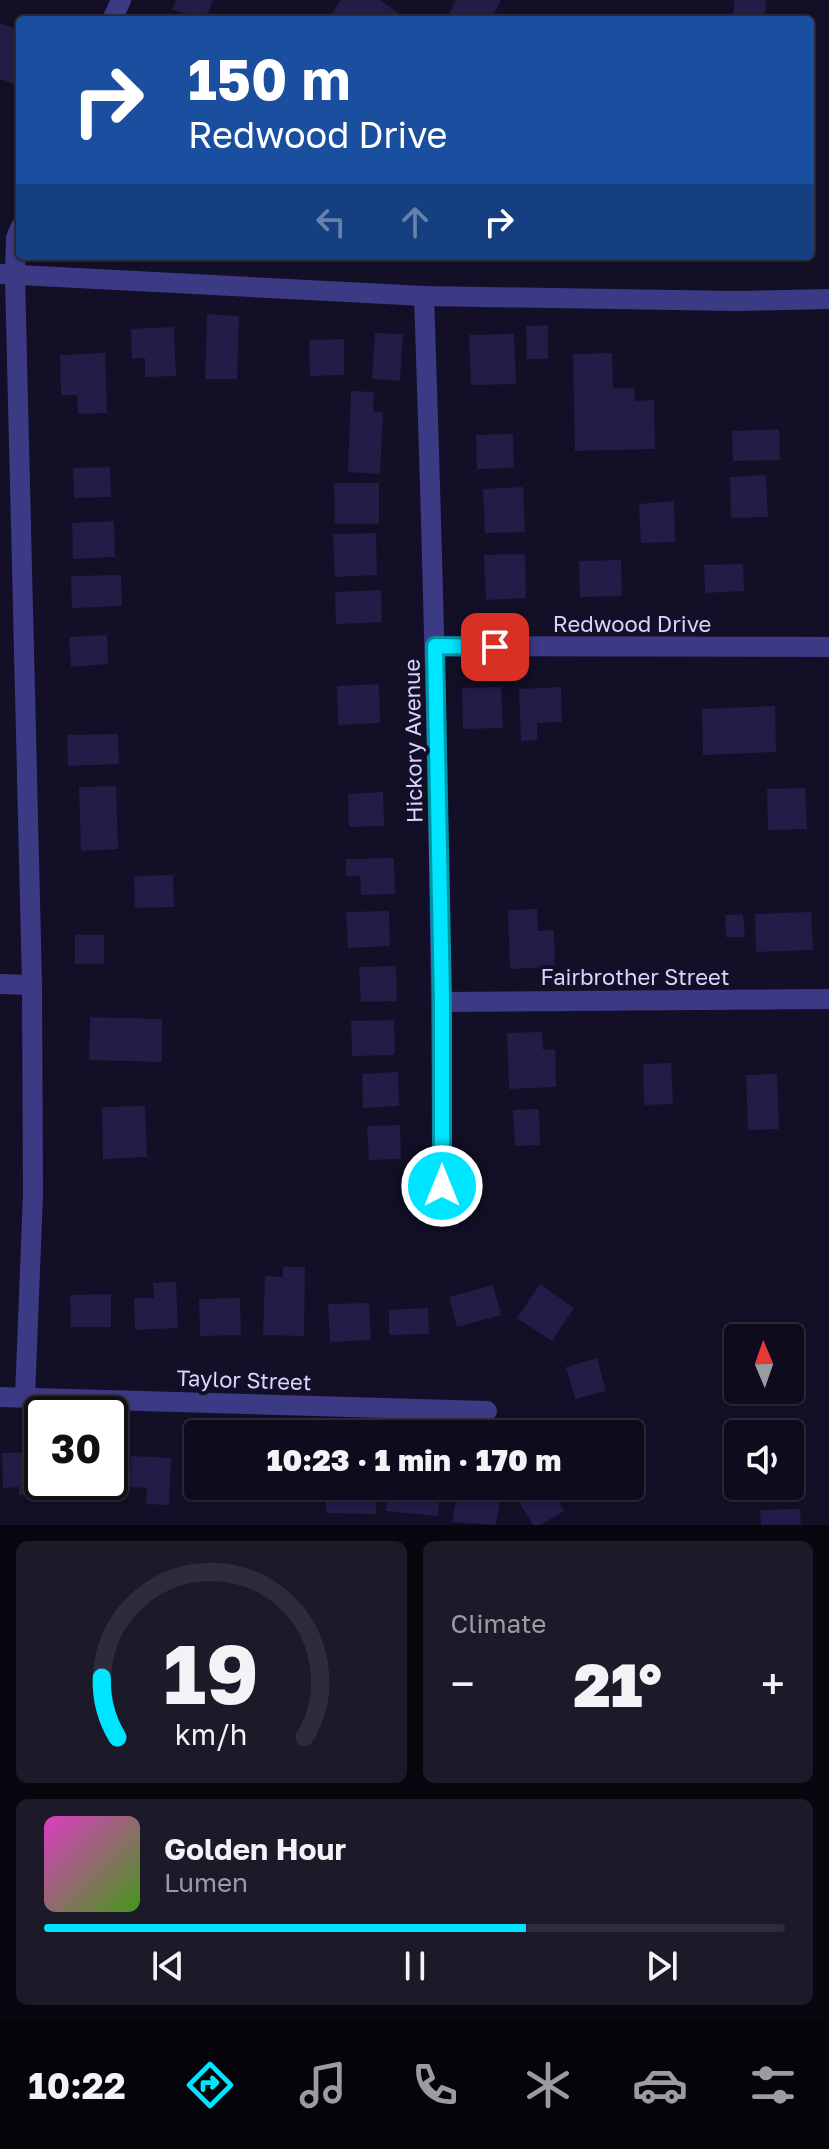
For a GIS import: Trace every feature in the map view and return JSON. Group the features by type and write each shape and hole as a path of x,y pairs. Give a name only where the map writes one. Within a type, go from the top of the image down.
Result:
{"street":[{"path":"16,238 8,275 32,985 33,1194 25,1396"},
{"path":"8,275 424,296 735,301 829,299"},
{"name":"Hickory Avenue","path":"424,296 435,646 442,1186"},
{"name":"Redwood Drive","path":"435,646 829,647"},
{"path":"0,984 32,985"},
{"name":"Fairbrother Street","path":"442,1002 829,999"},
{"name":"Taylor Street","path":"0,1397 24,1397"},
{"name":"Taylor Street","path":"128,1400 487,1411"}],"building":[{"path":"176,0 213,0 207,16 192,16 172,10"},
{"path":"341,0 380,0 402,16 332,16"},
{"path":"456,0 501,0 493,16 448,16"},
{"path":"734,0 766,0 765,16 733,16"},
{"path":"0,23 16,29 16,85 0,79"},
{"path":"207,314 239,316 237,379 205,379"},
{"path":"548,325 548,359 527,359 526,326"},
{"path":"174,327 176,376 145,377 145,358 132,359 131,329"},
{"path":"375,333 403,334 400,381 372,379"},
{"path":"514,334 516,384 471,385 469,335"},
{"path":"344,339 344,375 310,376 309,340"},
{"path":"105,353 107,413 78,414 77,395 61,395 60,355"},
{"path":"612,353 613,388 634,388 635,401 654,400 655,449 575,451 573,354"},
{"path":"351,391 374,392 373,411 383,412 380,474 348,472"},
{"path":"779,429 780,460 733,461 732,431"},
{"path":"513,434 514,468 477,469 476,435"},
{"path":"110,467 111,497 74,498 73,468"},
{"path":"766,475 768,517 731,518 730,477"},
{"path":"334,483 379,483 379,524 335,524"},
{"path":"523,487 525,532 485,533 483,489"},
{"path":"674,501 675,542 641,543 639,504"},
{"path":"114,521 115,557 73,559 72,523"},
{"path":"376,533 377,575 335,577 333,534"},
{"path":"525,554 526,598 486,600 484,555"},
{"path":"621,560 622,596 580,597 579,561"},
{"path":"743,564 744,591 705,593 704,565"},
{"path":"121,575 122,606 72,608 71,576"},
{"path":"381,590 382,622 336,624 335,592"},
{"path":"107,635 108,664 71,667 69,637"},
{"path":"379,684 380,723 338,725 337,686"},
{"path":"501,687 503,728 463,729 462,688"},
{"path":"561,687 562,722 537,723 537,740 521,741 519,689"},
{"path":"775,706 776,752 703,755 702,709"},
{"path":"118,734 119,764 68,766 67,735"},
{"path":"116,786 118,849 81,851 79,787"},
{"path":"805,788 807,829 768,830 767,789"},
{"path":"383,792 384,826 349,827 348,794"},
{"path":"394,858 395,894 361,895 360,876 346,876 346,859"},
{"path":"173,875 174,907 135,908 134,876"},
{"path":"537,909 538,931 554,930 555,967 510,969 508,910"},
{"path":"389,911 390,946 348,948 346,912"},
{"path":"811,912 813,950 756,952 755,914"},
{"path":"743,914 745,937 726,937 725,915"},
{"path":"75,935 104,935 104,964 75,964"},
{"path":"396,966 397,1001 361,1002 359,967"},
{"path":"90,1017 162,1019 162,1062 89,1060"},
{"path":"394,1020 395,1055 352,1056 351,1021"},
{"path":"542,1032 543,1050 555,1049 556,1087 509,1089 507,1033"},
{"path":"671,1063 673,1104 644,1105 643,1064"},
{"path":"398,1072 399,1106 363,1108 362,1074"},
{"path":"777,1074 779,1129 748,1130 746,1075"},
{"path":"145,1106 147,1157 103,1159 102,1107"},
{"path":"539,1109 540,1145 515,1146 513,1110"},
{"path":"400,1125 401,1159 369,1160 367,1126"},
{"path":"283,1267 305,1267 304,1336 263,1335 265,1276 283,1277"},
{"path":"176,1282 178,1328 135,1330 134,1298 154,1298 153,1283"},
{"path":"540,1284 574,1308 552,1341 517,1318"},
{"path":"493,1285 501,1315 457,1327 449,1297"},
{"path":"111,1294 111,1327 71,1327 70,1295"},
{"path":"240,1298 241,1335 200,1336 199,1299"},
{"path":"369,1303 371,1340 330,1342 328,1304"},
{"path":"428,1308 429,1334 389,1335 389,1310"},
{"path":"597,1358 606,1391 575,1399 566,1367"},
{"path":"24,1452 24,1495 19,1495 19,1487 3,1488 2,1453"},
{"path":"131,1456 171,1458 169,1505 146,1504 147,1488 130,1487"},
{"path":"326,1500 376,1500 376,1514 326,1513"},
{"path":"387,1500 439,1500 438,1516 386,1511"},
{"path":"456,1500 500,1500 496,1525 452,1522"},
{"path":"518,1500 557,1500 564,1511 541,1525 533,1525"},
{"path":"800,1509 801,1525 761,1525 760,1510"}],"route":[{"path":"442,1186 435,646 495,647"}]}
